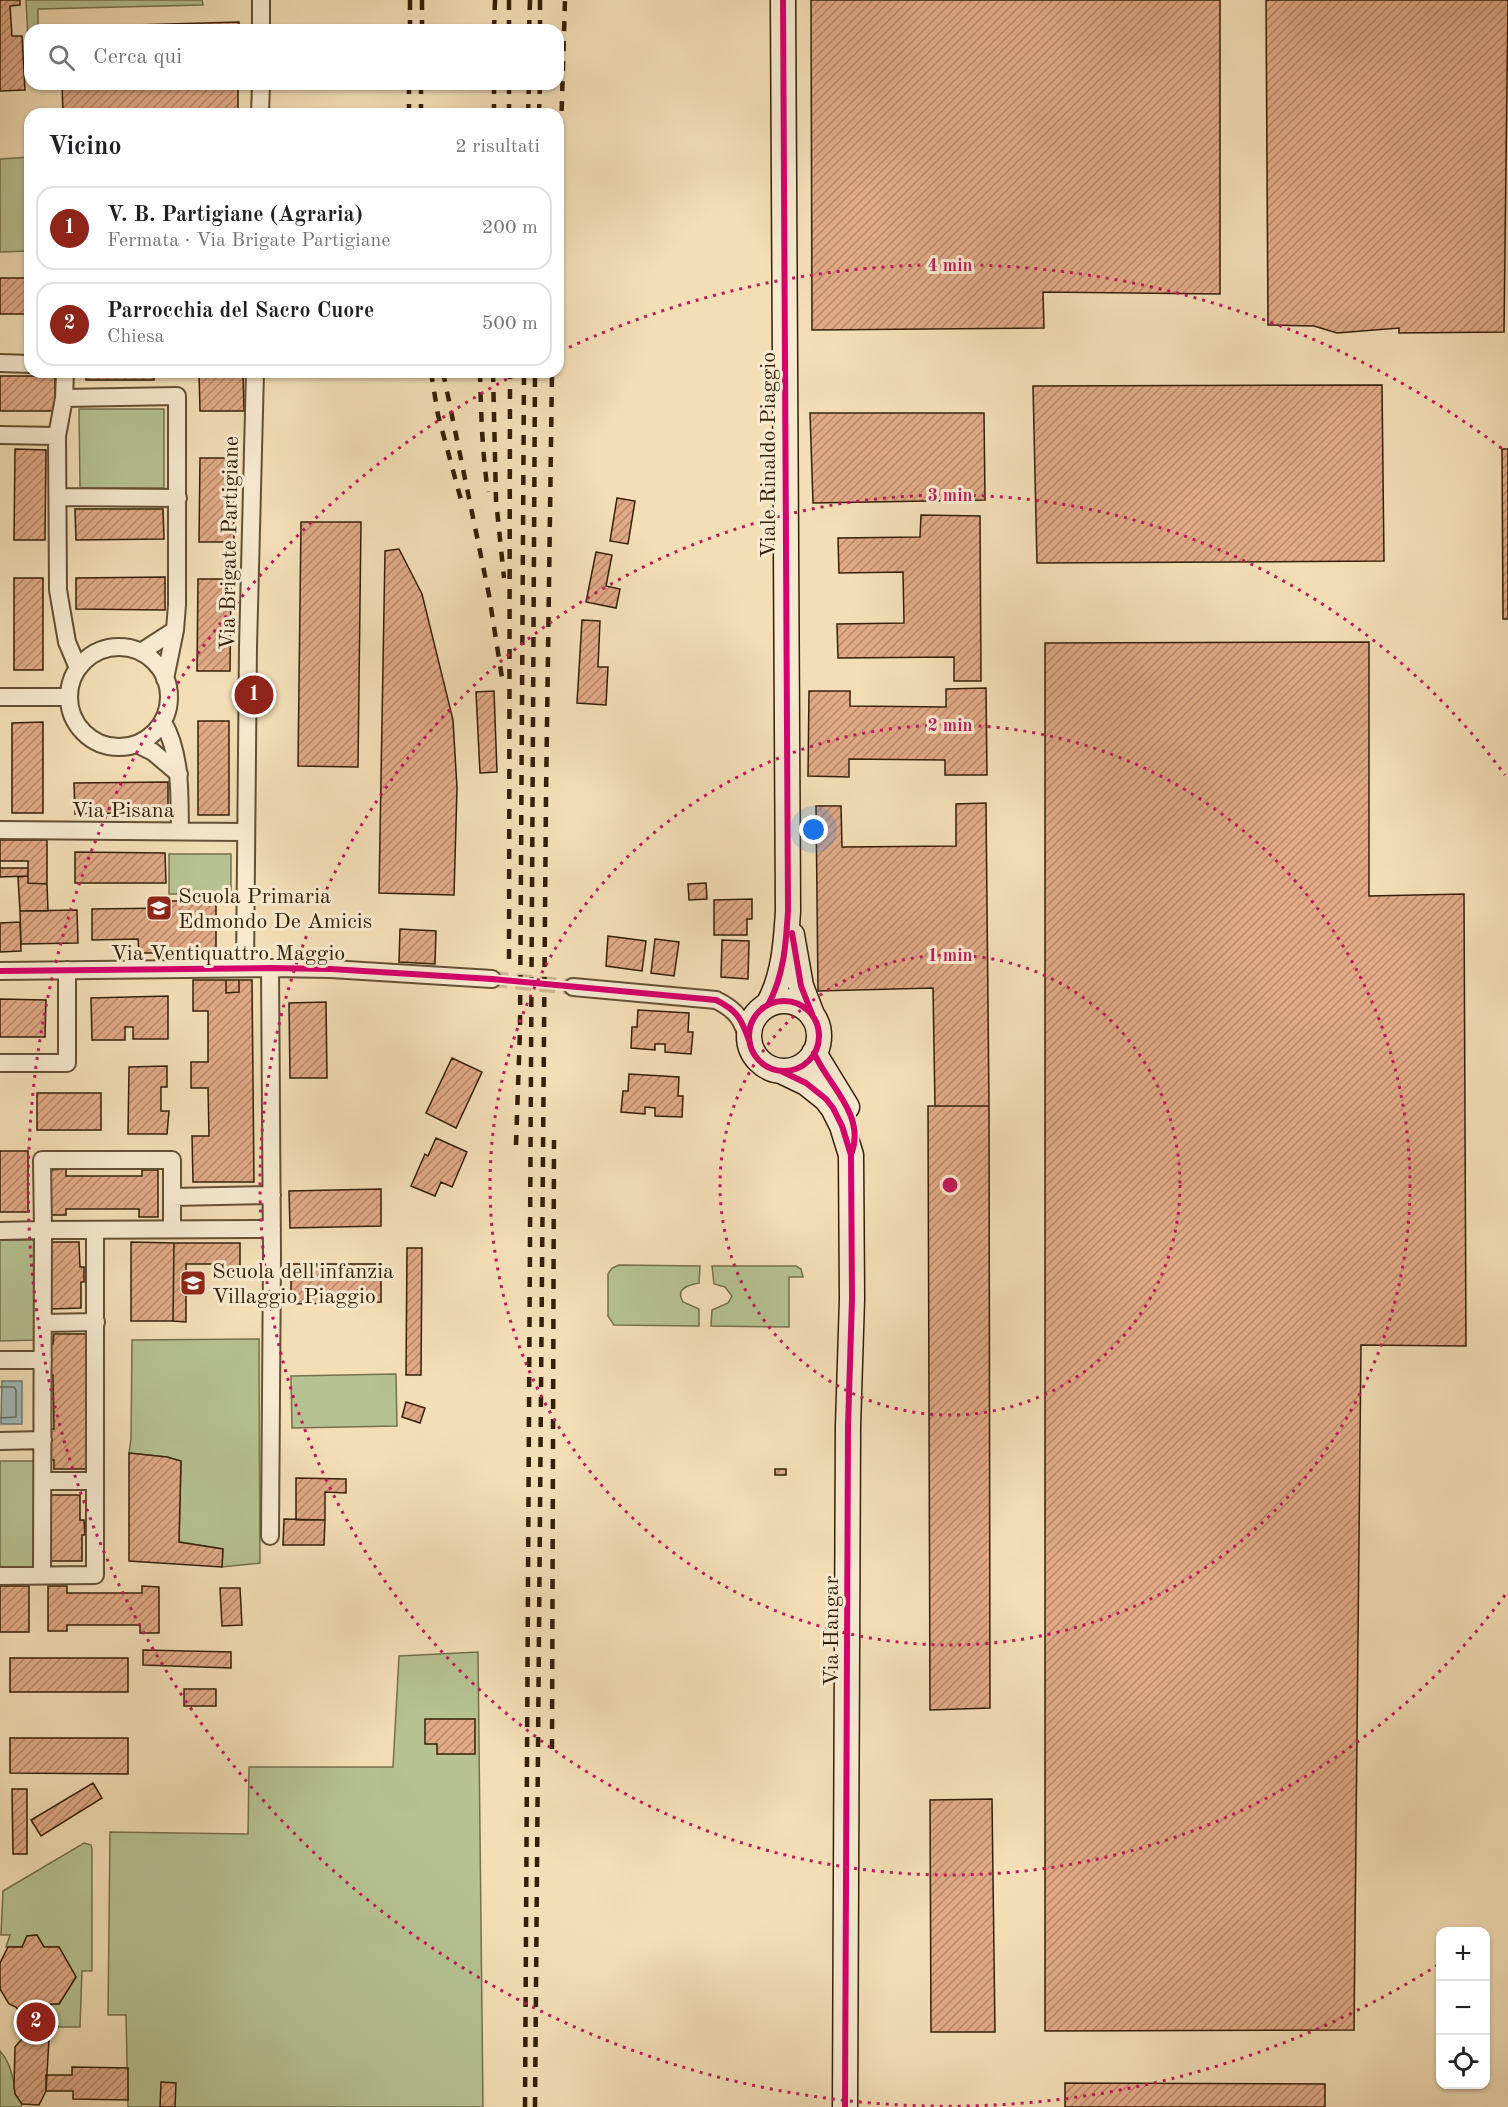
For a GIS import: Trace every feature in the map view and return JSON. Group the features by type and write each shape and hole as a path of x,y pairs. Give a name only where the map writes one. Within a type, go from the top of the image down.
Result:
{"street":[{"path":"261,0 261,24"},
{"name":"Viale Rinaldo Piaggio","path":"768,1005 776,989 782,967 786,947 788,911 783,0"},
{"path":"260,108 261,90"},
{"path":"0,363 24,364"},
{"path":"65,378 64,398 57,436 59,603 69,649 78,668"},
{"name":"Via Brigate Partigiane","path":"245,968 245,832 255,378"},
{"path":"64,398 177,396 178,498 175,630 165,679"},
{"path":"0,435 57,436"},
{"path":"58,497 178,498"},
{"path":"141,652 175,630"},
{"path":"127,647 141,652 156,664 165,679 169,698 163,722 152,735 138,744 125,747 110,747 89,738 71,714 70,683 78,668 95,653 109,648 127,647"},
{"path":"0,697 69,697"},
{"path":"163,722 173,745 179,774 180,831"},
{"path":"138,744 153,752 179,774"},
{"name":"Via Pisana","path":"0,830 245,832"},
{"name":"Viale Rinaldo Piaggio","path":"788,911 801,986 813,1017"},
{"name":"Via Ventiquattro Maggio","path":"270,968 272,1195 270,1536"},
{"name":"Via Ventiquattro Maggio","path":"0,971 270,968 331,969 492,979"},
{"path":"0,1063 67,1063 67,970"},
{"path":"573,987 716,1000 727,1005 741,1018 750,1043 760,1061 766,1066 781,1071 799,1067 810,1059 814,1053 818,1036 813,1017 801,1006 789,1001 776,1002 768,1005 752,1021 750,1043"},
{"name":"Via Hangar","path":"814,1053 850,1114 855,1132 851,1155"},
{"name":"Via Hangar","path":"781,1071 806,1083 826,1099 842,1126 851,1155 852,1299 848,1426 845,2107"},
{"path":"42,1575 42,1160 172,1160 172,1229"},
{"path":"172,1197 272,1195"},
{"path":"0,1231 272,1228"},
{"path":"0,1576 94,1575 95,1230"},
{"path":"43,1323 96,1322"},
{"path":"0,1360 43,1360"},
{"path":"0,1441 43,1440"},
{"path":"43,1481 96,1481"}],"green space":[{"path":"26,0 202,0 203,5 38,9 38,24 27,24"},
{"path":"24,157 24,251 0,252 0,159"},
{"path":"79,409 164,409 164,488 80,488"},
{"path":"169,854 231,854 231,894 169,894"},
{"path":"0,1240 36,1240 37,1340 0,1341"},
{"path":"619,1265 700,1266 699,1283 687,1286 681,1294 683,1302 699,1309 699,1326 614,1325 608,1316 608,1274 612,1268"},
{"path":"712,1266 796,1266 801,1269 803,1277 789,1277 789,1327 711,1326 712,1310 728,1303 732,1296 725,1287 714,1284"},
{"path":"259,1339 260,1563 222,1567 223,1549 179,1542 181,1461 167,1457 129,1453 132,1340"},
{"path":"396,1374 397,1426 292,1428 291,1376"},
{"path":"0,1461 36,1461 36,1570 0,1570"},
{"path":"478,1652 483,2107 128,2107 126,2015 108,2015 110,1832 248,1834 249,1767 393,1767 399,1656"},
{"path":"84,1843 91,1845 92,1849 92,1971 82,1971 80,2027 48,2027 51,2004 59,2004 76,1977 59,1947 44,1947 36,1935 27,1936 22,1947 6,1947 10,1935 1,1935 3,1891"},
{"path":"0,2051 11,2070 21,2107 0,2107"}],"water":[{"path":"2,1381 22,1381 22,1424 1,1424"}],"building":[{"path":"0,0 20,0 20,5 10,6 12,36 22,36 25,90 0,91"},
{"path":"811,0 1220,0 1220,294 1043,292 1044,328 812,330"},
{"path":"1266,0 1508,0 1504,332 1399,333 1399,328 1337,333 1314,326 1268,325"},
{"path":"239,22 239,24 168,24"},
{"path":"62,90 238,90 238,108 63,108"},
{"path":"0,278 24,278 24,314 0,314"},
{"path":"0,376 55,378 55,411 0,411"},
{"path":"86,378 154,378 154,380 86,380"},
{"path":"199,378 243,378 244,411 200,411"},
{"path":"1382,385 1384,561 1037,563 1033,386"},
{"path":"810,413 984,413 985,500 813,503"},
{"path":"15,449 46,450 45,540 14,540"},
{"path":"1502,449 1508,449 1508,619 1503,619"},
{"path":"200,458 234,458 234,542 199,542"},
{"path":"617,498 635,501 628,544 610,541"},
{"path":"75,509 163,509 164,539 76,540"},
{"path":"921,515 980,516 981,681 954,681 954,657 838,658 837,624 904,623 903,572 839,573 838,538 920,537"},
{"path":"301,522 361,522 358,767 298,766"},
{"path":"399,549 422,594 453,720 457,788 454,895 379,893 385,551"},
{"path":"596,552 612,555 606,586 620,589 616,608 586,602"},
{"path":"165,577 165,610 76,609 76,578"},
{"path":"14,578 43,578 43,670 14,670"},
{"path":"198,579 231,579 230,671 197,671"},
{"path":"582,620 600,621 598,667 608,667 606,705 577,703"},
{"path":"1369,642 1369,896 1464,894 1466,1346 1361,1345 1354,2030 1045,2031 1045,643"},
{"path":"986,688 987,775 945,775 945,760 849,759 849,777 808,776 809,691 850,691 850,706 946,707 946,689"},
{"path":"494,691 497,772 480,773 476,692"},
{"path":"198,721 229,721 229,815 198,815"},
{"path":"43,722 43,813 12,813 12,723"},
{"path":"168,782 168,812 75,814 74,783"},
{"path":"986,803 989,1106 935,1106 933,988 818,991 816,806 841,806 842,847 956,846 956,804"},
{"path":"0,840 47,840 47,884 28,883 28,861 0,861"},
{"path":"75,852 165,853 166,883 75,883"},
{"path":"0,868 28,868 28,876 0,877"},
{"path":"28,876 28,883 47,884 48,911 20,911 18,877"},
{"path":"706,883 707,899 689,900 688,884"},
{"path":"752,899 752,919 747,919 747,935 714,935 714,900"},
{"path":"170,901 216,901 216,953 139,953 138,939 92,940 92,909 170,908"},
{"path":"77,910 78,943 21,944 20,911"},
{"path":"20,922 21,951 0,952 0,923"},
{"path":"400,929 436,931 435,964 399,962"},
{"path":"608,936 646,941 642,971 606,966"},
{"path":"655,939 679,942 674,976 651,973"},
{"path":"722,940 749,941 748,979 721,977"},
{"path":"193,980 226,980 226,993 239,992 239,980 252,980 254,1182 193,1182 192,1136 209,1136 208,1088 191,1088 191,1062 208,1062 208,1011 193,1011"},
{"path":"226,980 239,980 239,992 226,993"},
{"path":"168,996 168,1039 133,1039 133,1027 125,1027 125,1040 92,1040 91,998"},
{"path":"0,999 46,1000 45,1037 0,1037"},
{"path":"326,1002 327,1078 290,1078 289,1003"},
{"path":"638,1010 689,1013 688,1032 693,1032 691,1054 665,1052 665,1044 655,1044 655,1050 631,1048 632,1027 637,1027"},
{"path":"452,1058 482,1072 456,1128 426,1113"},
{"path":"167,1066 167,1087 161,1087 161,1111 169,1111 167,1134 128,1134 129,1067"},
{"path":"629,1074 679,1077 678,1096 683,1096 682,1117 655,1116 655,1108 645,1107 645,1114 621,1112 623,1091 628,1091"},
{"path":"37,1093 101,1093 101,1130 37,1130"},
{"path":"928,1106 989,1106 990,1708 930,1710"},
{"path":"436,1138 467,1152 452,1187 441,1182 435,1196 411,1186 425,1154 428,1156"},
{"path":"0,1151 28,1151 28,1212 0,1212"},
{"path":"66,1169 66,1176 142,1176 142,1170 158,1170 158,1217 139,1217 139,1209 66,1209 66,1215 48,1215 48,1170"},
{"path":"381,1189 381,1226 290,1228 289,1191"},
{"path":"50,1242 79,1242 80,1267 84,1267 84,1282 81,1282 81,1308 50,1309"},
{"path":"131,1242 174,1243 173,1321 131,1321"},
{"path":"174,1243 240,1243 240,1273 221,1273 221,1264 186,1264 186,1322 173,1321"},
{"path":"407,1248 422,1248 421,1375 406,1375"},
{"path":"291,1264 381,1264 381,1302 291,1304"},
{"path":"54,1334 90,1334 90,1469 54,1469 54,1460 50,1460 49,1429 54,1429 50,1344 53,1344"},
{"path":"406,1402 425,1408 420,1423 402,1417"},
{"path":"129,1453 167,1457 181,1461 179,1542 223,1549 222,1567 129,1561"},
{"path":"775,1469 786,1469 786,1475 775,1475"},
{"path":"296,1478 346,1479 346,1493 325,1492 325,1520 296,1520"},
{"path":"51,1495 80,1495 80,1520 84,1520 85,1535 82,1535 82,1561 51,1561"},
{"path":"284,1519 325,1520 324,1545 283,1545"},
{"path":"0,1586 29,1586 29,1632 0,1632"},
{"path":"48,1586 67,1586 67,1593 142,1593 142,1586 159,1587 159,1633 140,1633 140,1625 67,1625 67,1631 48,1631"},
{"path":"220,1588 240,1588 242,1625 222,1626"},
{"path":"143,1650 231,1652 231,1668 143,1665"},
{"path":"10,1658 128,1658 128,1692 10,1692"},
{"path":"184,1689 216,1689 216,1706 184,1706"},
{"path":"425,1719 475,1719 475,1754 437,1754 437,1744 425,1744"},
{"path":"10,1738 128,1738 128,1774 10,1773"},
{"path":"93,1783 102,1798 41,1836 31,1820"},
{"path":"12,1789 27,1789 27,1854 13,1854"},
{"path":"992,1799 995,2032 931,2032 930,1800"},
{"path":"37,1935 44,1947 59,1947 76,1977 59,2004 51,2004 46,2091 39,2105 22,2104 15,2094 15,2047 22,2039 23,2017 16,2007 9,2004 0,1989 0,1963 8,1947 22,1947 27,1936"},
{"path":"72,2067 128,2068 128,2100 73,2099 73,2091 46,2091 46,2075 72,2075"},
{"path":"161,2082 176,2083 175,2107 160,2107"},
{"path":"1065,2083 1325,2084 1325,2107 1065,2107"}],"tunnel":[{"path":"492,979 573,987"}],"railway":[{"path":"410,0 410,24"},
{"path":"422,0 422,24"},
{"path":"494,24 495,0"},
{"path":"509,0 509,24"},
{"path":"529,24 530,0"},
{"path":"540,0 540,24"},
{"path":"564,33 565,0"},
{"path":"409,90 409,108"},
{"path":"421,90 421,108"},
{"path":"494,90 494,108"},
{"path":"509,90 509,108"},
{"path":"528,108 529,90"},
{"path":"539,108 540,90"},
{"path":"562,90 562,108"},
{"path":"432,378 438,415 461,500"},
{"path":"444,378 489,595 503,684"},
{"path":"480,378 483,447 488,492"},
{"path":"493,378 496,500 504,578"},
{"path":"509,959 510,378"},
{"path":"516,1145 520,1030 524,378"},
{"path":"525,2107 535,378"},
{"path":"535,2107 546,796 552,378"},
{"path":"552,1749 554,1140"}],"cycle path":[{"path":"768,1005 781,971 788,911 783,0"},
{"path":"792,933 801,986 812,1014"},
{"path":"0,971 331,969 492,979 716,1000 730,1008 739,1017 750,1043"},
{"path":"784,1001 803,1007 813,1017 819,1036 813,1055 803,1065 784,1071 765,1065 755,1055 749,1036 755,1017 765,1007 784,1001"},
{"path":"814,1053 843,1100 854,1125 855,1138 852,1152"},
{"path":"781,1071 806,1083 826,1099 842,1126 851,1155 852,1299 848,1426 845,2107"}],"place":[{"name":"V. B. Partigiane (Agraria)","path":"254,695"},
{"name":"Scuola Primaria Edmondo De Amicis","path":"159,908"},
{"name":"Scuola dell'infanzia Villaggio Piaggio","path":"193,1283"},
{"name":"Parrocchia del Sacro Cuore","path":"36,2022"}]}
